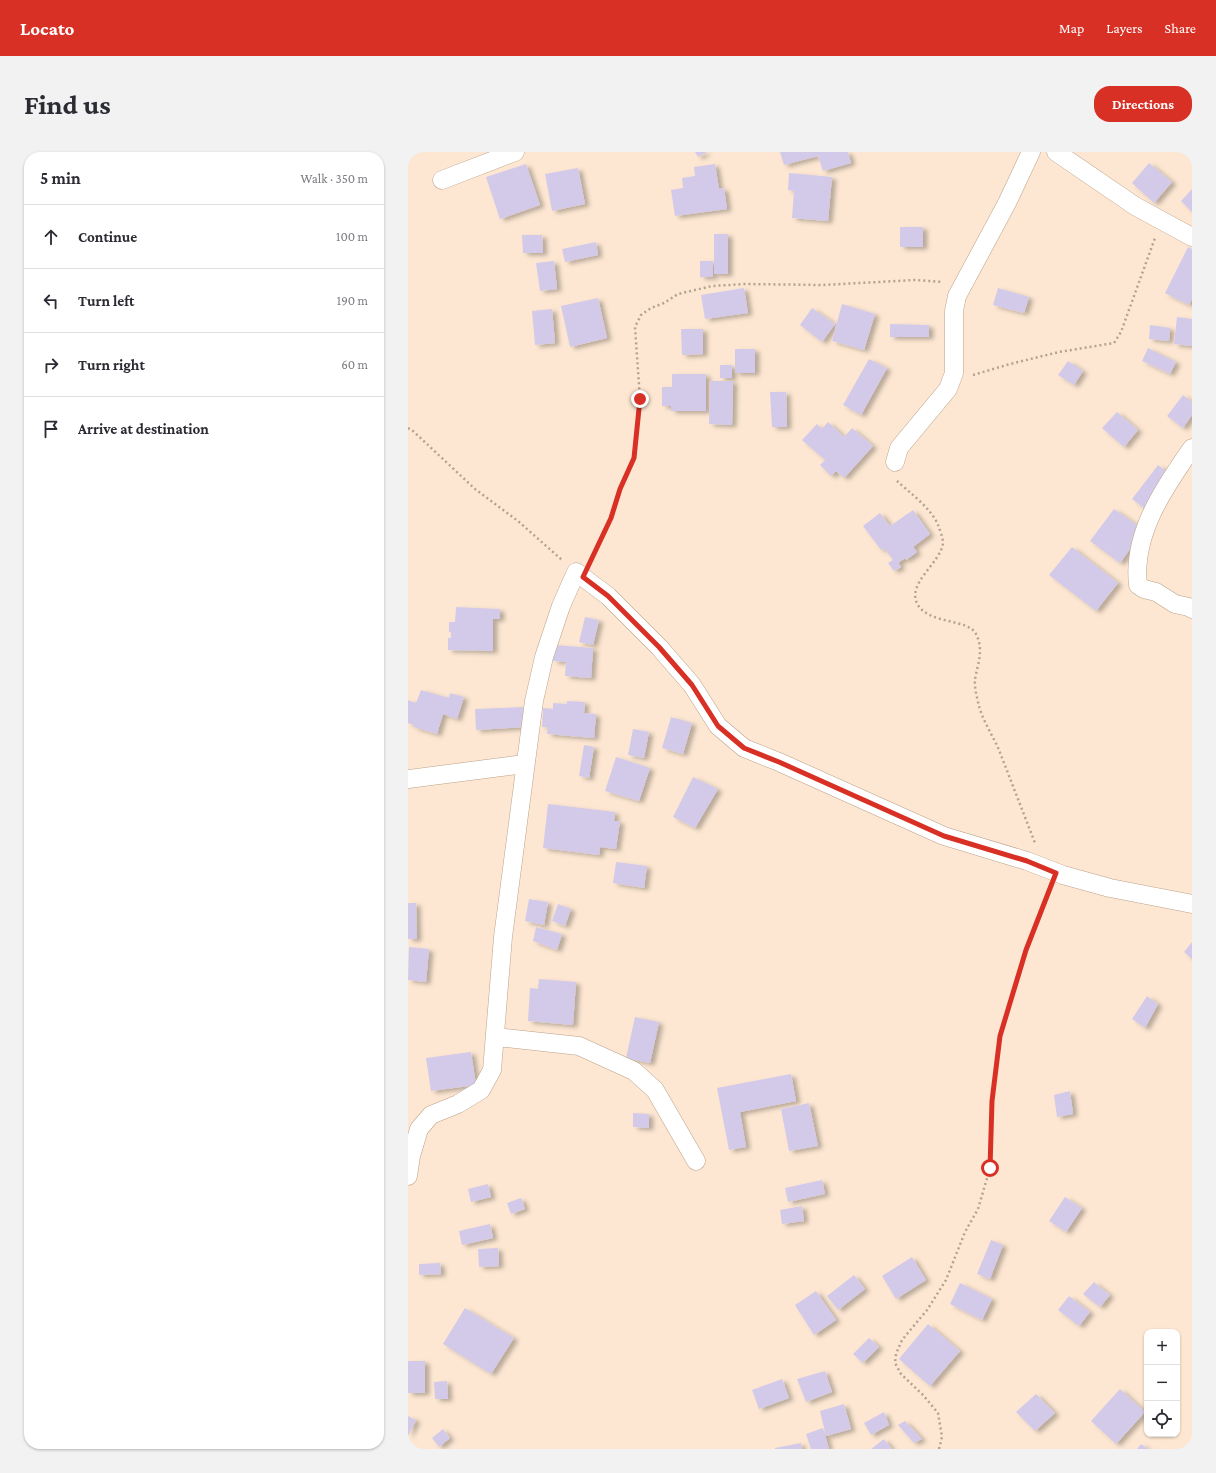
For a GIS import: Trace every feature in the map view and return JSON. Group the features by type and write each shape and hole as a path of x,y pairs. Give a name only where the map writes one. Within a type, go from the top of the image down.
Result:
{"street":[{"path":"442,180 515,152"},
{"path":"895,462 898,448 948,389 952,382 954,373 954,311 957,296 962,283 1007,203 1031,152"},
{"path":"1056,152 1135,206 1192,237"},
{"path":"1192,448 1149,518 1138,550 1136,571 1138,585 1144,589 1156,592 1175,604 1192,609"},
{"path":"408,1176 411,1156 418,1129 431,1115 458,1104 481,1090 492,1070 496,1037 503,936 534,701 544,657 561,606 580,574 608,596 659,647 692,685 718,726 744,748 779,762 944,836 1110,888 1192,904"},
{"path":"408,779 525,764"},
{"path":"496,1037 578,1046 634,1071 656,1090 696,1161"}],"path":[{"path":"952,382 1010,364 1059,352 1114,343 1121,332 1161,220"},
{"path":"408,428 475,489 518,521 545,547 580,574 611,518 620,489 634,458 640,399 635,327 641,315 678,294 712,286 745,284 837,285 915,280 962,283"},
{"path":"895,462 896,479 928,511 938,524 943,542 937,557 921,578 917,587 916,596 918,605 924,611 945,621 966,626 976,632 981,646 979,666 975,680 979,706 1050,870 1000,1036 992,1101 990,1168 980,1202 965,1232 946,1280 927,1310 902,1340 896,1354 896,1363 901,1374 923,1395 938,1413 941,1425 939,1449"}],"building":[{"path":"695,152 707,152 698,157"},
{"path":"780,152 848,152 851,163 823,171 818,156 784,165"},
{"path":"1149,163 1172,182 1154,203 1132,183"},
{"path":"526,164 540,205 500,219 486,177"},
{"path":"715,164 719,189 724,188 727,209 675,216 671,190 683,188 682,178 695,176 694,167"},
{"path":"578,168 585,204 552,211 545,174"},
{"path":"789,173 832,177 828,221 792,218 794,191 788,190"},
{"path":"1192,189 1192,212 1181,201"},
{"path":"900,227 923,227 923,247 900,247"},
{"path":"714,234 728,234 728,274 714,274"},
{"path":"522,235 542,235 543,253 523,253"},
{"path":"596,242 598,255 565,262 562,249"},
{"path":"1188,247 1192,249 1192,299 1189,305 1165,293"},
{"path":"554,261 557,289 540,291 536,263"},
{"path":"700,261 713,261 713,277 700,277"},
{"path":"744,288 748,313 705,319 701,295"},
{"path":"998,288 1029,297 1024,313 993,305"},
{"path":"598,298 607,338 570,347 561,306"},
{"path":"842,304 875,314 864,350 832,341"},
{"path":"812,308 835,324 822,342 800,325"},
{"path":"552,309 555,343 535,345 532,311"},
{"path":"1177,317 1192,319 1192,346 1174,344"},
{"path":"890,324 929,325 929,337 890,337"},
{"path":"1150,325 1170,328 1169,341 1149,339"},
{"path":"681,329 703,329 703,354 682,355"},
{"path":"1148,348 1176,362 1170,374 1142,361"},
{"path":"735,349 755,349 755,373 735,373"},
{"path":"869,359 887,368 861,415 843,405"},
{"path":"1068,361 1083,371 1074,385 1058,375"},
{"path":"720,365 732,365 732,378 720,378"},
{"path":"672,374 706,374 706,411 671,411 671,406 662,406 662,387 672,387"},
{"path":"710,381 733,381 732,425 709,424"},
{"path":"770,392 786,392 787,427 772,427"},
{"path":"1183,395 1192,402 1192,415 1183,428 1167,416"},
{"path":"1117,412 1138,430 1124,447 1102,428"},
{"path":"828,422 844,437 852,428 873,446 844,478 836,471 831,476 820,465 825,460 802,440 817,424 822,429"},
{"path":"1158,465 1170,474 1144,508 1132,499"},
{"path":"1114,509 1144,530 1120,563 1090,541"},
{"path":"913,510 930,534 913,547 917,552 906,560 905,558 898,563 901,567 894,571 888,563 893,560 884,548 881,550 863,526 880,513 890,526"},
{"path":"1072,547 1118,583 1096,611 1049,575"},
{"path":"456,607 500,609 500,619 493,619 493,651 448,650 448,638 451,638 451,632 449,632 449,622 455,622"},
{"path":"585,617 599,620 593,645 579,642"},
{"path":"554,645 593,648 591,678 565,676 566,662 553,661"},
{"path":"421,690 449,698 450,693 464,697 457,719 443,714 437,734 414,727 414,725 408,723 408,700 416,703"},
{"path":"567,701 585,702 584,713 596,714 594,738 547,734 548,727 542,727 543,708 553,709 553,703 567,704"},
{"path":"523,707 524,727 476,730 475,709"},
{"path":"671,717 692,723 683,754 662,748"},
{"path":"633,729 649,732 644,758 628,755"},
{"path":"584,745 594,747 589,778 579,776"},
{"path":"616,757 650,768 639,801 605,791"},
{"path":"693,777 718,789 695,828 673,817"},
{"path":"548,804 615,812 614,821 620,821 616,849 600,847 599,855 543,848"},
{"path":"616,862 647,866 644,888 613,883"},
{"path":"529,899 548,902 544,925 525,921"},
{"path":"408,903 416,903 417,939 408,939"},
{"path":"558,904 571,909 565,926 552,921"},
{"path":"536,927 562,934 557,950 533,941"},
{"path":"1192,942 1192,959 1184,952"},
{"path":"409,947 429,949 426,982 408,980"},
{"path":"539,979 576,982 573,1025 528,1021 530,988 538,989"},
{"path":"1147,996 1158,1004 1145,1028 1132,1019"},
{"path":"635,1017 659,1022 650,1063 626,1058"},
{"path":"471,1052 476,1085 431,1091 426,1058"},
{"path":"791,1074 796,1101 740,1112 746,1147 729,1150 717,1088"},
{"path":"1070,1091 1073,1114 1057,1117 1054,1095"},
{"path":"809,1103 818,1146 789,1151 781,1109"},
{"path":"633,1113 649,1114 649,1128 633,1127"},
{"path":"822,1180 825,1194 788,1202 785,1188"},
{"path":"488,1184 491,1197 471,1202 468,1189"},
{"path":"1065,1197 1082,1208 1066,1232 1049,1221"},
{"path":"521,1198 525,1209 511,1214 507,1203"},
{"path":"802,1206 804,1221 782,1224 780,1210"},
{"path":"490,1224 493,1238 462,1245 459,1231"},
{"path":"991,1240 1003,1245 990,1279 977,1274"},
{"path":"498,1248 499,1266 479,1267 478,1249"},
{"path":"912,1257 926,1280 896,1299 882,1276"},
{"path":"440,1263 441,1274 419,1275 419,1264"},
{"path":"854,1275 865,1289 838,1310 827,1296"},
{"path":"1094,1282 1110,1295 1100,1307 1083,1294"},
{"path":"960,1283 992,1299 982,1320 950,1304"},
{"path":"816,1291 836,1320 814,1335 795,1305"},
{"path":"1069,1296 1090,1312 1079,1326 1058,1310"},
{"path":"465,1308 514,1338 491,1374 443,1344"},
{"path":"928,1324 960,1351 930,1386 899,1359"},
{"path":"869,1338 879,1347 863,1363 853,1354"},
{"path":"408,1361 425,1361 425,1393 408,1393"},
{"path":"825,1371 832,1392 806,1402 797,1379"},
{"path":"782,1379 789,1398 759,1409 752,1390"},
{"path":"447,1381 448,1399 435,1399 434,1382"},
{"path":"1120,1389 1144,1411 1144,1413 1116,1444 1091,1421"},
{"path":"1036,1394 1055,1413 1035,1431 1016,1412"},
{"path":"844,1404 851,1429 826,1436 820,1411"},
{"path":"884,1412 889,1425 871,1435 864,1423"},
{"path":"408,1416 416,1420 408,1436"},
{"path":"905,1421 922,1439 914,1443 898,1425"},
{"path":"823,1428 829,1449 811,1449 806,1434"},
{"path":"443,1429 450,1438 439,1447 432,1438"},
{"path":"884,1439 892,1449 871,1449"},
{"path":"801,1443 802,1449 775,1449 775,1448"},
{"path":"1141,1444 1148,1449 1137,1449"}],"route":[{"path":"640,399 634,458 620,489 611,518 583,577 608,596 659,647 692,685 718,726 744,748 779,762 944,836 1027,861 1056,873 1026,950 1000,1036 992,1101 990,1168"}]}
